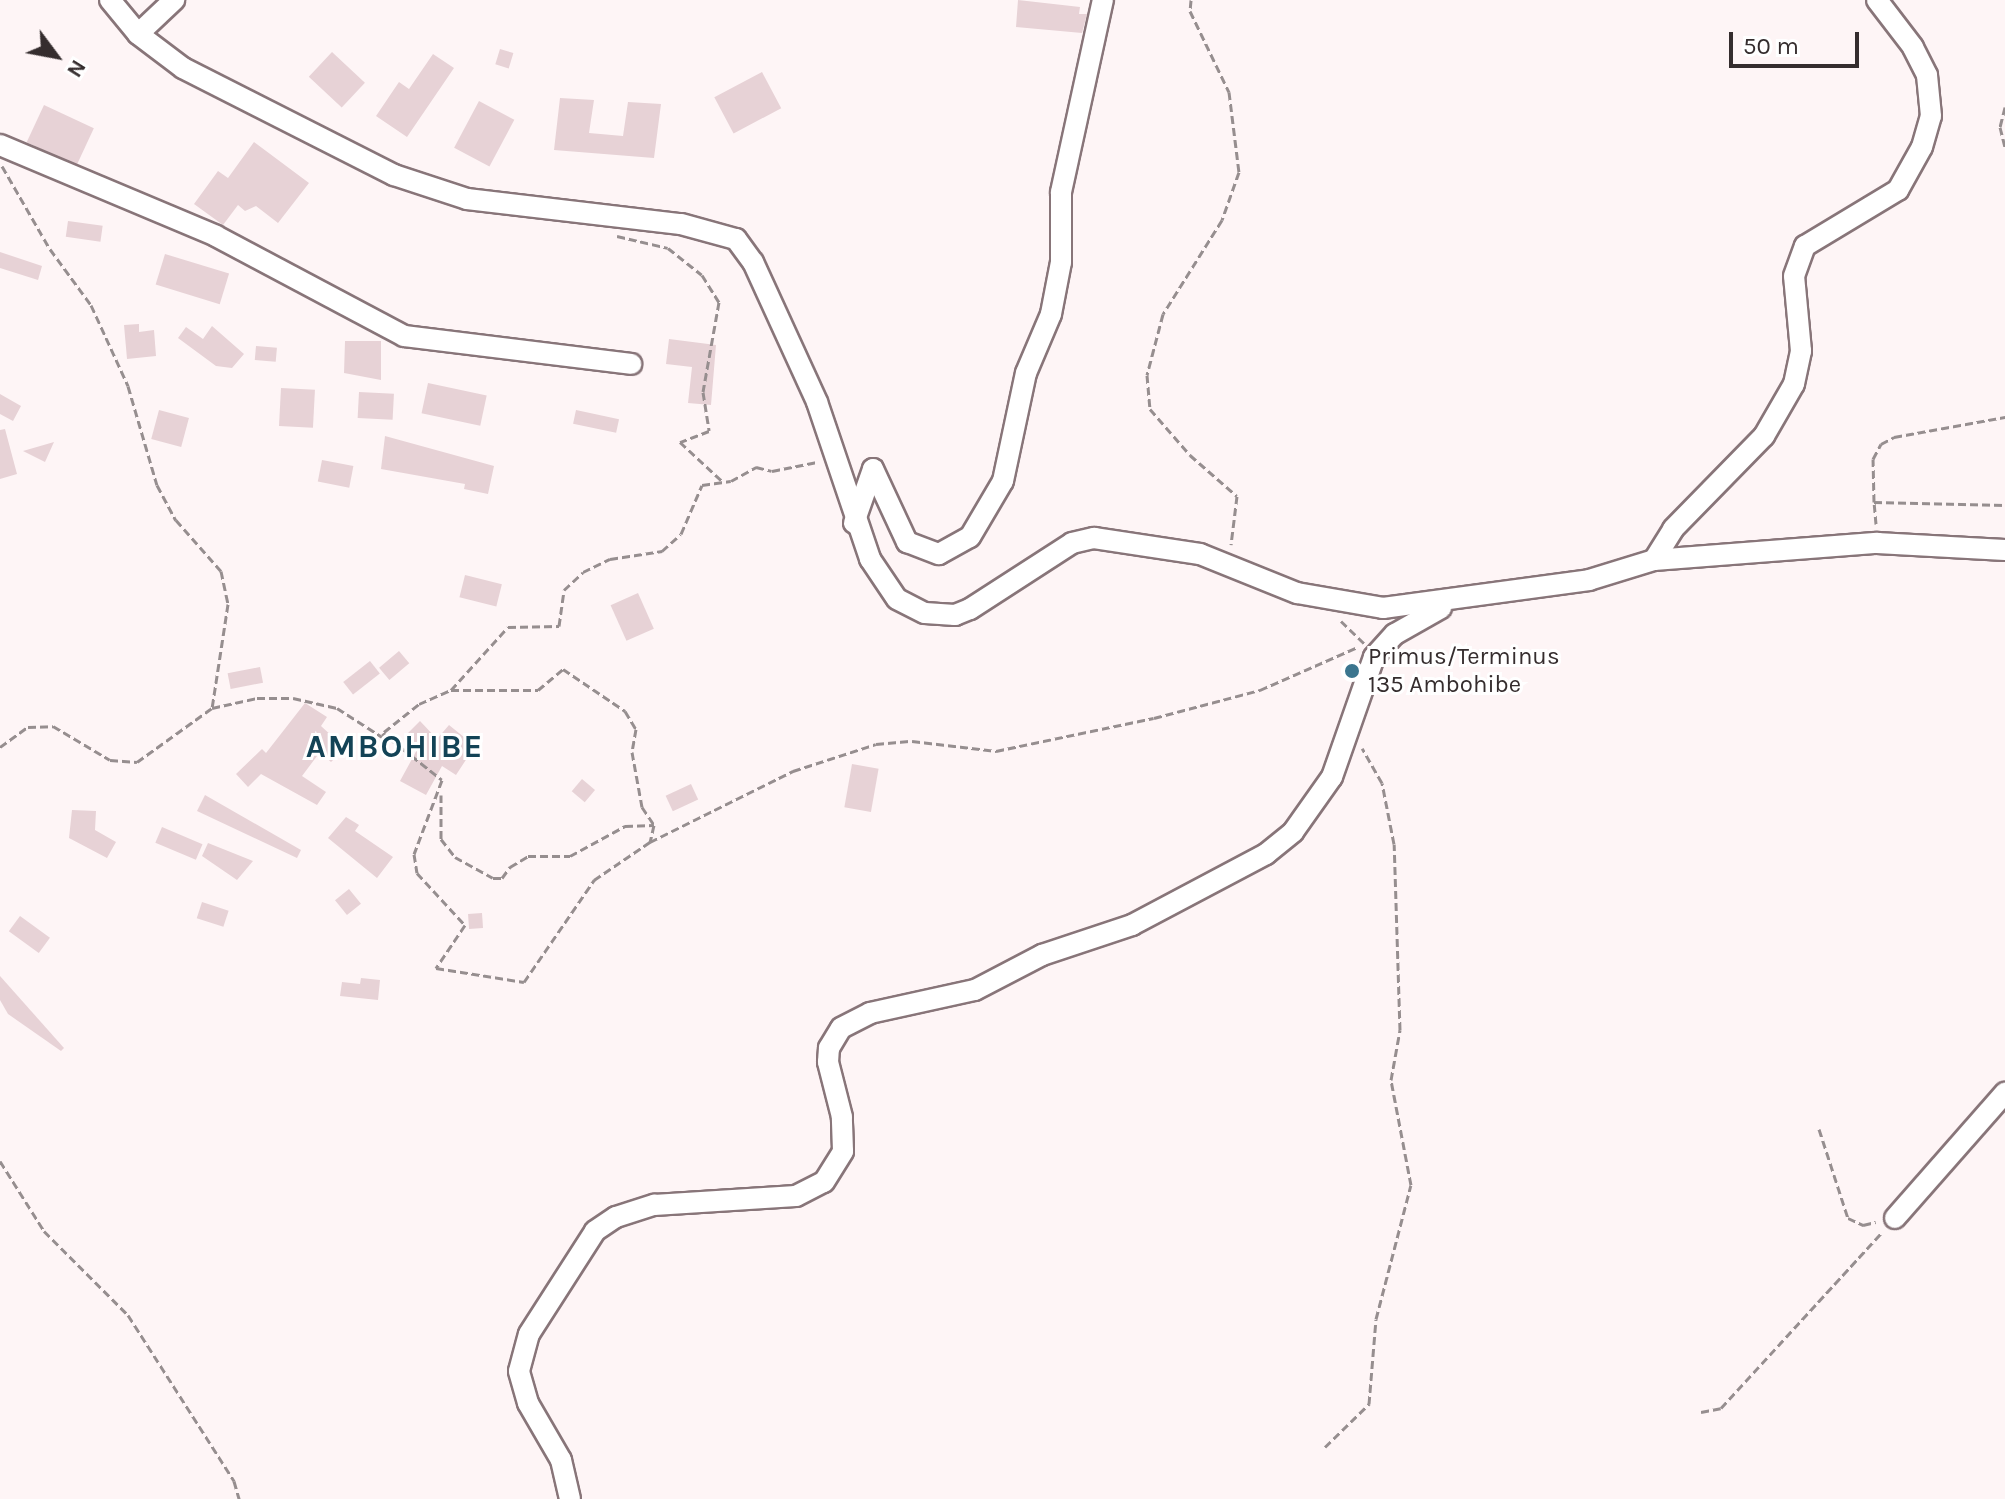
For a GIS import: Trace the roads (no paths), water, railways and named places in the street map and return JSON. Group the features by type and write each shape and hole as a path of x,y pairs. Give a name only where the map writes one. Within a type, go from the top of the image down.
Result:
{"street":[{"path":"110,0 138,34 183,68 394,175 467,199 710,229 741,245 817,402 840,469 854,523 881,581 897,599 940,615 970,609 1085,539 1160,545 1228,565 1328,601 1383,608 1451,602 1602,577 1654,560 1877,543 2005,550"},
{"path":"138,34 174,0"},
{"path":"854,523 873,469 907,542 939,554 970,537 1003,481 1026,373 1051,314 1061,262 1061,192 1103,0"},
{"path":"1654,560 1673,529 1764,436 1794,384 1801,351 1794,276 1805,246 1898,190 1922,147 1931,116 1927,75 1913,47 1877,0"},
{"path":"0,145 216,236 404,336 631,364"},
{"path":"570,1499 561,1460 528,1403 519,1371 529,1334 595,1231 616,1217 654,1205 796,1196 824,1182 843,1151 842,1117 828,1062 829,1048 841,1028 870,1013 975,990 1042,955 1132,925 1266,854 1293,832 1332,777 1370,665 1395,634 1451,602"},
{"path":"1895,1218 2005,1093"}],"place":[{"name":"Primus/Terminus 135 Ambohibe","path":"1352,671"}],"district":[{"name":"AMBOHIBE","path":"395,747"}]}
